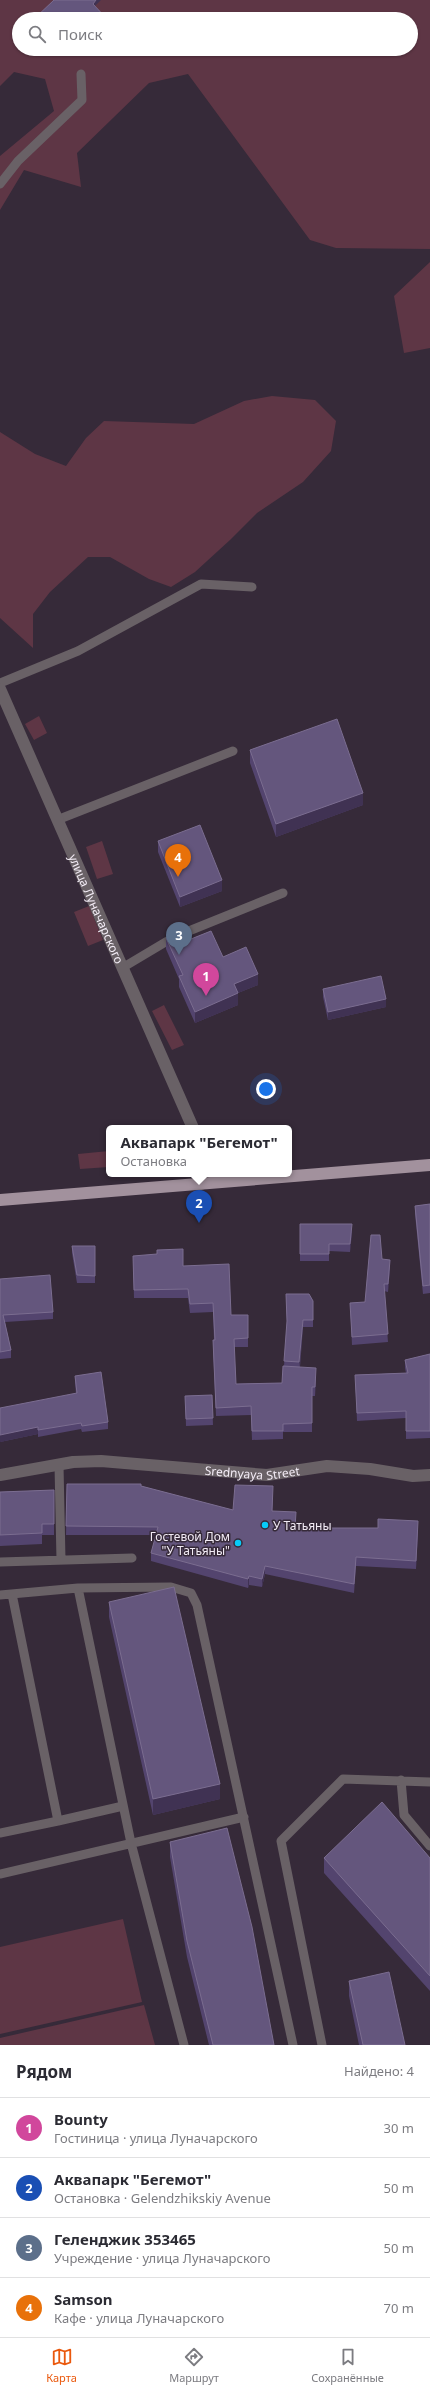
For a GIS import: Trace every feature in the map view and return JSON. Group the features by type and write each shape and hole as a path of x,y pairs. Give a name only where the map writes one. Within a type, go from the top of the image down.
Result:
{"main road":[{"path":"292,1173 430,1165"},
{"path":"0,1200 79,1194 201,1179 234,1177"}],"street":[{"name":"улица Луначарского","path":"0,689 192,1125"},
{"name":"Srednyaya Street","path":"0,1475 73,1462 101,1461 267,1475 327,1466 370,1469 413,1476 430,1475"}],"lane":[{"path":"0,184 18,161 82,100 81,74"},
{"path":"0,683 78,651 201,584 252,587"},
{"path":"57,820 233,751"},
{"path":"122,968 174,937 283,893"},
{"path":"59,1465 61,1560"},
{"path":"0,1562 132,1558"},
{"path":"0,1595 78,1588 172,1587 191,1593 197,1605 292,2045"},
{"path":"78,1588 131,1843 184,2045"},
{"path":"12,1594 58,1821"},
{"path":"322,2045 281,1841 343,1779 430,1782"},
{"path":"401,1780 404,1815 430,1846"},
{"path":"0,1833 123,1806"},
{"path":"0,1874 244,1817"}],"shaded area":[{"path":"0,0 430,0 430,249 336,248 310,240 188,74 149,83 77,153 81,187 24,170 0,210 0,156 54,111 45,79 14,72 0,86"},
{"path":"430,262 430,348 404,353 394,296"},
{"path":"272,396 315,400 336,421 331,451 303,482 257,513 195,572 171,587 149,579 110,557 88,557 50,592 33,614 33,648 0,618 0,432 35,454 66,466 86,438 104,421 194,424 244,401"},
{"path":"39,716 47,733 34,740 25,724"},
{"path":"102,841 113,874 97,879 86,847"},
{"path":"89,906 103,940 88,946 74,912"},
{"path":"164,1005 184,1045 172,1050 152,1011"},
{"path":"106,1151 106,1167 80,1169 78,1154"},
{"path":"123,1919 142,2002 0,2034 0,1947"},
{"path":"144,2005 155,2045 0,2045 0,2038"}],"building":[{"path":"54,0 96,0 93,4 100,12 41,12"},
{"path":"337,719 363,793 276,824 250,750"},
{"path":"200,825 222,880 180,897 158,841"},
{"path":"182,930 186,941 211,931 223,957 246,947 258,974 234,984 238,993 195,1012 179,976 183,975 166,938"},
{"path":"381,976 386,999 328,1012 323,989"},
{"path":"430,1204 430,1285 423,1286 415,1206"},
{"path":"300,1224 352,1224 350,1244 329,1244 329,1254 300,1254"},
{"path":"371,1235 380,1235 382,1259 390,1260 388,1284 384,1284 388,1334 352,1337 350,1303 365,1302"},
{"path":"72,1246 95,1246 95,1276 77,1275"},
{"path":"183,1249 183,1266 229,1264 231,1315 248,1315 248,1338 234,1339 236,1384 282,1383 283,1366 316,1368 315,1387 312,1387 312,1423 283,1424 283,1431 252,1431 251,1406 216,1408 213,1303 190,1304 188,1289 134,1290 133,1256 157,1254 157,1250"},
{"path":"50,1275 53,1312 3,1315 11,1350 0,1352 0,1279"},
{"path":"286,1294 309,1294 313,1301 313,1320 303,1320 299,1362 284,1361 287,1321"},
{"path":"430,1354 430,1431 406,1431 406,1411 357,1413 355,1375 408,1373 405,1360"},
{"path":"101,1372 108,1422 82,1426 81,1423 38,1430 38,1427 0,1435 0,1408 77,1393 75,1376"},
{"path":"212,1395 213,1418 186,1419 185,1396"},
{"path":"67,1484 141,1484 141,1486 233,1510 235,1485 273,1486 272,1511 296,1512 295,1528 378,1528 378,1519 418,1521 416,1561 356,1557 354,1584 265,1566 262,1579 249,1576 248,1579 151,1553 158,1527 66,1526"},
{"path":"54,1490 54,1524 42,1524 42,1533 0,1535 0,1492"},
{"path":"174,1587 220,1784 153,1799 109,1602"},
{"path":"382,1802 430,1858 430,1976 324,1858"},
{"path":"227,1828 252,1927 274,2045 213,2045 187,1941 170,1842"},
{"path":"389,1972 405,2045 363,2045 349,1981"}],"place":[{"name":"Samson","path":"178,877"},
{"name":"Геленджик 353465","path":"179,955"},
{"name":"Bounty","path":"206,996"},
{"name":"Аквапарк \"Бегемот\"","path":"199,1223"},
{"name":"У Татьяны","path":"265,1525"},
{"name":"Гостевой Дом \"У Татьяны\"","path":"238,1543"}]}
